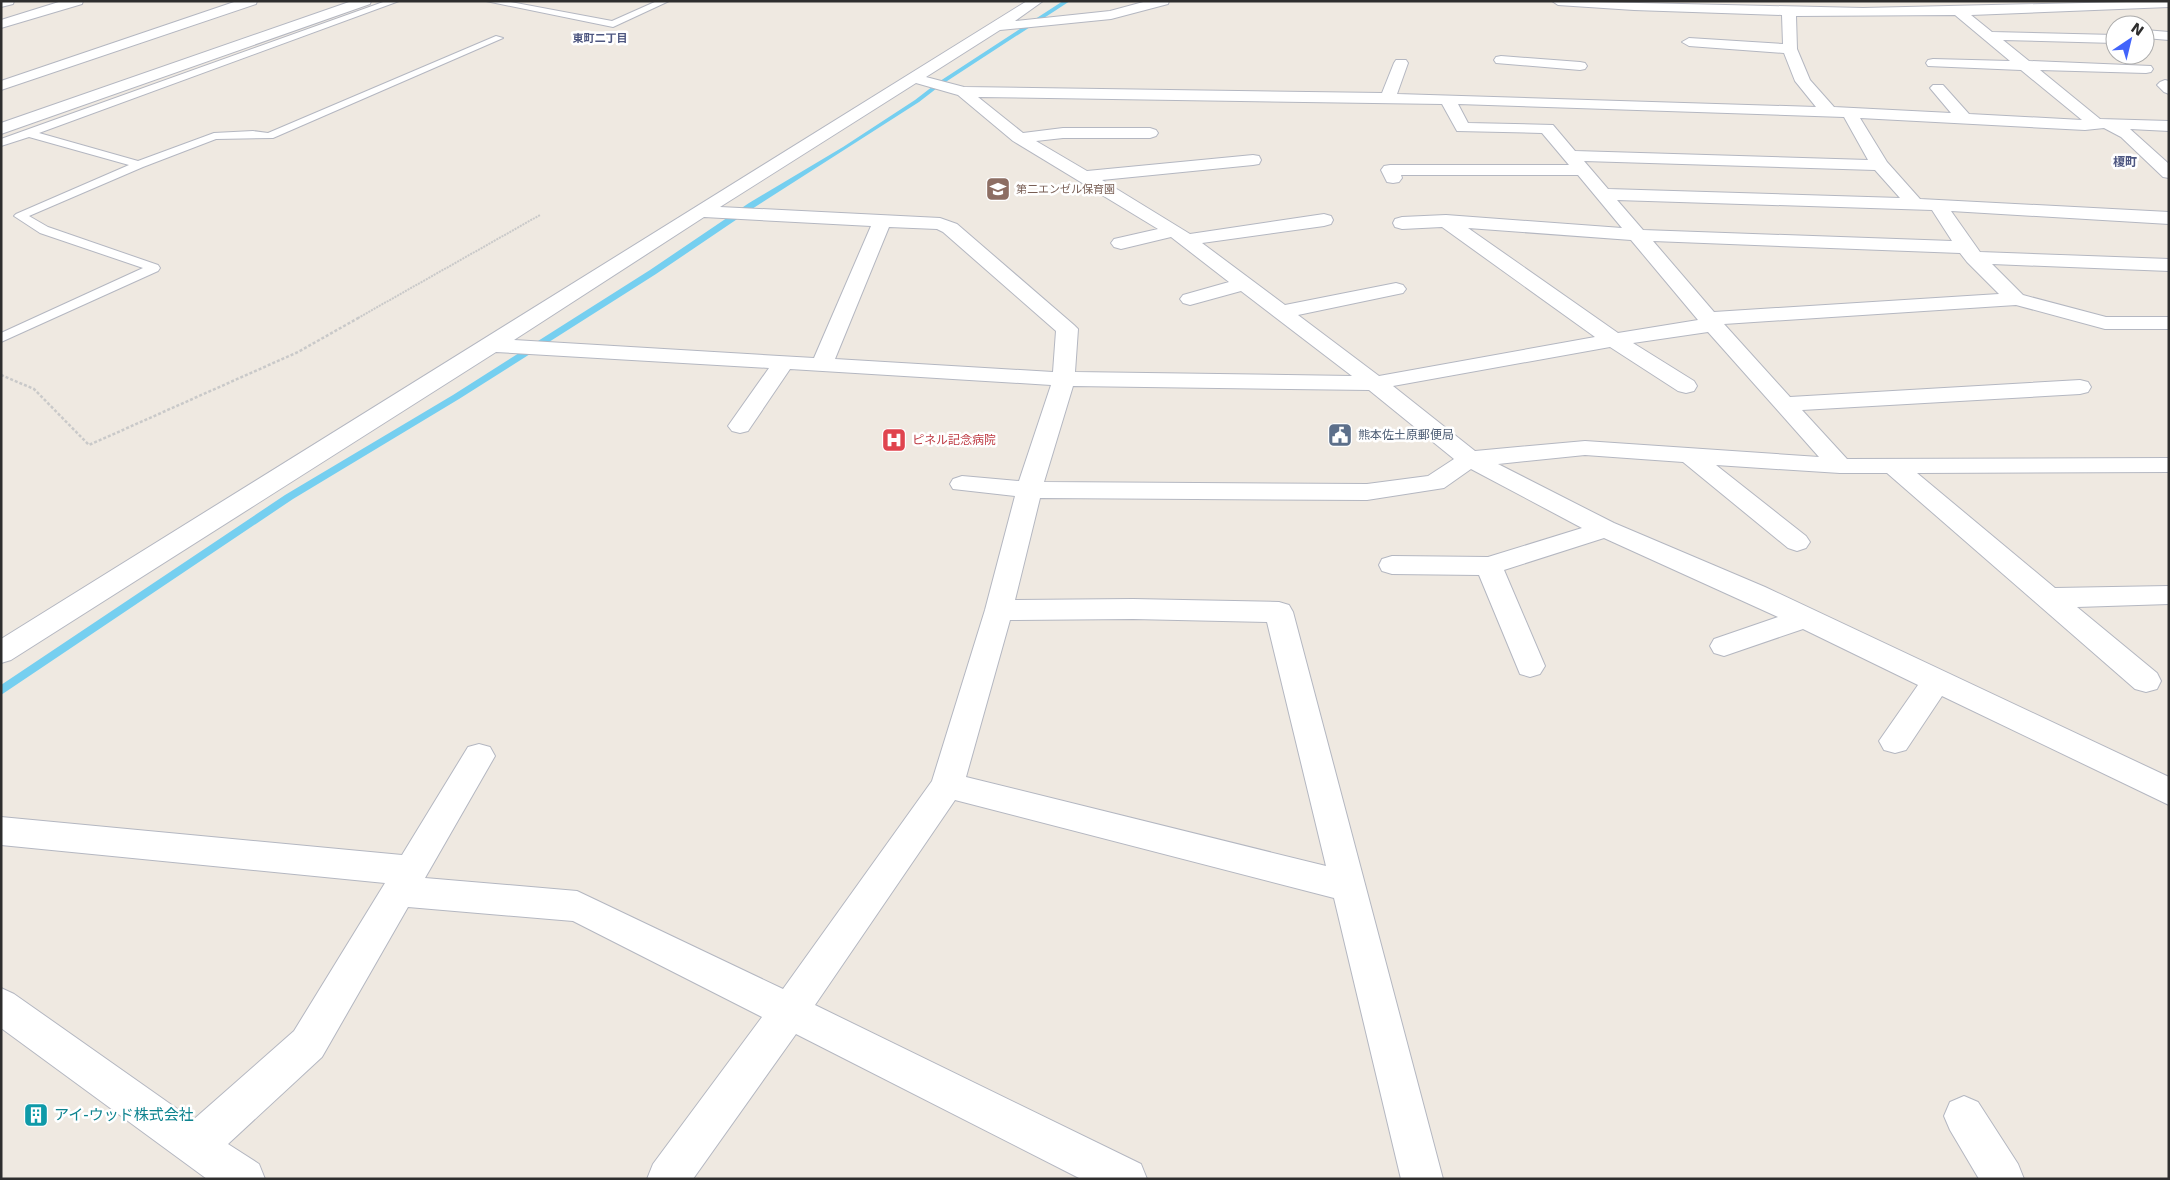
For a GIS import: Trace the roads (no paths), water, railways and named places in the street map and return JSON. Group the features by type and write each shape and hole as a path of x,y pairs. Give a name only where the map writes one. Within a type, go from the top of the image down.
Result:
{"street":[{"path":"1,3 8,1"},
{"path":"1,24 77,1"},
{"path":"1,86 251,1"},
{"path":"1,129 365,1"},
{"path":"1,653 492,345 700,210 1037,1"},
{"path":"996,27 1111,15 1163,1"},
{"path":"1558,1 1853,13 1943,12 2169,3"},
{"path":"1926,1 1943,12"},
{"path":"2073,7 2105,29"},
{"path":"1790,9 1790,48 1802,81 1829,112"},
{"path":"1958,11 2102,124 2127,134 2169,173"},
{"path":"1853,13 1860,27"},
{"path":"1956,30 1986,34 2105,31"},
{"path":"2155,35 2169,36"},
{"path":"1690,42 1790,48"},
{"path":"1501,60 1580,66"},
{"path":"1536,102 1538,63"},
{"path":"1933,63 2146,69"},
{"path":"1388,98 1401,64"},
{"path":"914,78 963,92 1447,99 2169,126"},
{"path":"1938,88 1964,119"},
{"path":"963,92 1019,138 1179,235 1376,383 1470,459 1605,529 1804,618 2169,792"},
{"path":"1447,99 1463,128 1547,128 1711,322 1840,466"},
{"path":"1849,113 1880,165 1916,205"},
{"path":"1019,138 1063,133 1150,134"},
{"path":"1570,156 1880,165"},
{"path":"1084,177 1255,159"},
{"path":"1393,178 1390,170 1582,170"},
{"path":"1603,194 1916,205 2169,218"},
{"path":"1938,206 1970,252 2016,299"},
{"path":"668,1179 789,1012 947,785 999,610 1029,490 1064,379 1067,329 950,228 940,224 700,210"},
{"path":"822,364 883,220"},
{"path":"1121,242 1324,220"},
{"path":"1446,221 1616,342 1686,386"},
{"path":"1402,223 1446,221 1638,236 1970,252 2169,266"},
{"path":"1190,299 1243,284"},
{"path":"1281,312 1396,290"},
{"path":"492,345 1064,379 1376,383 1616,342 1711,322 2016,299 2105,323 2169,323"},
{"path":"740,426 784,362"},
{"path":"1784,404 2080,387"},
{"path":"962,484 1029,490 1367,492 1435,483 1470,459 1585,448 1840,466 2169,464"},
{"path":"1690,456 1797,542"},
{"path":"1893,466 2146,681"},
{"path":"1392,565 1489,566 1605,529"},
{"path":"1489,566 1530,666"},
{"path":"2049,598 2169,595"},
{"path":"999,610 1133,609 1279,612 1422,1179"},
{"path":"1724,646 1804,618"},
{"path":"1895,741 1937,681"},
{"path":"195,1146 308,1044 479,756"},
{"path":"947,785 1348,887"},
{"path":"1,831 405,881 578,906 1126,1179"},
{"path":"1,1006 195,1146 244,1179"},
{"path":"1964,1116 2003,1179"}],"lane":[{"path":"1,143 395,1"},
{"path":"490,1 613,24 665,1"},
{"path":"1,338 154,268 44,230 20,216 138,165 214,136 253,134 269,136 500,38"},
{"path":"28,133 138,165"}],"waterway":[{"path":"1,691 289,497 456,397 653,272 752,205 845,148 1067,1"}],"place":[{"name":"第二エンゼル保育園","path":"998,189"},
{"name":"熊本佐土原郵便局","path":"1340,435"},
{"name":"ピネル記念病院","path":"894,440"},
{"name":"アイ-ウッド株式会社","path":"36,1115"}],"district":[{"name":"東町二丁目","path":"600,38"},
{"name":"榎町","path":"2125,162"}]}
